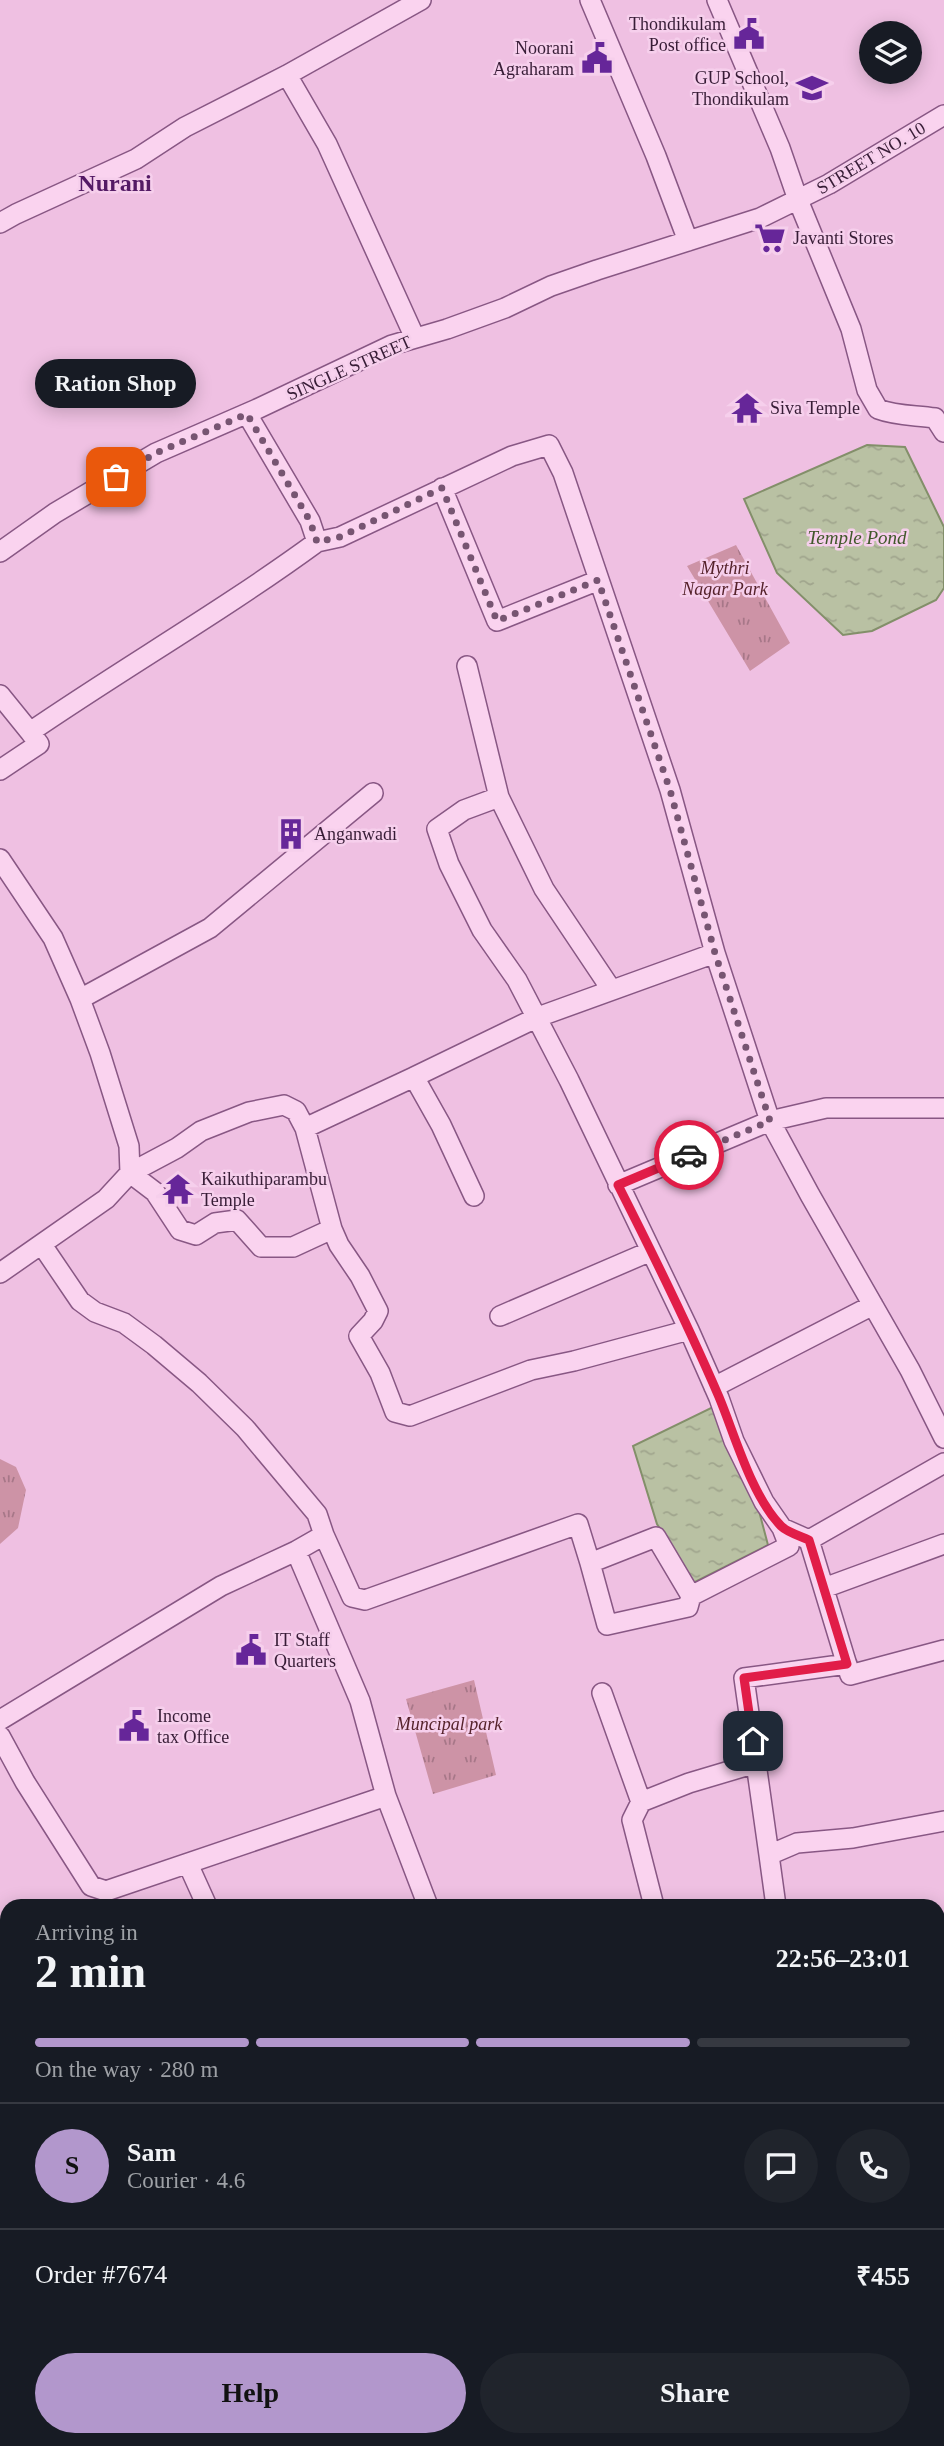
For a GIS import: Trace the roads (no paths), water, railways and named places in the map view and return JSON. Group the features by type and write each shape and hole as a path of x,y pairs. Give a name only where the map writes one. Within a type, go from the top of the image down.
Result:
{"street":[{"path":"0,223 136,159 185,127 287,75 421,0"},
{"path":"590,0 656,156 688,241"},
{"path":"717,0 842,304 867,390 878,409 894,415 935,418 944,432"},
{"path":"287,75 327,144 415,338"},
{"name":"STREET NO. 10","path":"798,200 944,115"},
{"name":"SINGLE STREET","path":"0,552 55,513 156,453 247,414 373,353 505,309 551,286 760,218 798,200"},
{"path":"247,414 310,521 317,542"},
{"path":"30,732 263,581 317,542 340,537 512,456 549,445 563,473 670,790 715,953 770,1121 910,1370 944,1438"},
{"path":"442,488 497,621 598,580"},
{"path":"467,666 499,797 544,890 611,989"},
{"path":"0,695 39,744 0,770"},
{"path":"80,999 210,928 373,793"},
{"path":"499,797 464,810 437,829 449,864 482,930 517,980 538,1017 688,1330 714,1387 734,1441 764,1502 782,1528 789,1546 691,1596"},
{"path":"0,859 53,938 80,999 130,1146 130,1173"},
{"path":"305,1128 538,1017 715,953"},
{"path":"414,1077 441,1125 474,1196"},
{"path":"0,1273 106,1199 130,1173 177,1148 201,1131 249,1112 284,1105 296,1111 305,1128 338,1245 360,1276 379,1311 359,1336 380,1373 395,1412 410,1416 531,1370 688,1330"},
{"path":"618,1185 770,1121 826,1108 944,1108"},
{"path":"130,1173 155,1192 180,1230 196,1235 215,1223 237,1220 261,1247 293,1247 332,1229"},
{"path":"42,1245 79,1301 95,1312 124,1323 199,1383 245,1428 317,1514 352,1597 365,1600 578,1524 607,1625 688,1607 691,1596 656,1537 590,1563"},
{"path":"500,1316 650,1251"},
{"path":"714,1387 873,1305"},
{"path":"809,1540 944,1462"},
{"path":"782,1528 809,1540 850,1675 944,1650"},
{"path":"0,1720 221,1586 324,1535"},
{"path":"824,1588 944,1544"},
{"path":"296,1551 360,1701 386,1796 425,1899"},
{"path":"775,1899 744,1678 847,1664"},
{"path":"602,1693 641,1802"},
{"path":"0,1736 25,1782 91,1886 106,1891 386,1796"},
{"path":"652,1899 632,1820 641,1802 689,1783 756,1763"},
{"path":"769,1855 797,1843 853,1838 944,1821"},
{"path":"188,1864 203,1899"}],"water":[{"name":"Temple Pond","path":"867,445 905,447 944,527 944,588 936,600 872,631 843,635 777,573 744,499"},
{"path":"713,1407 759,1511 768,1545 693,1583 657,1524 633,1446"}],"place":[{"name":"Thondikulam Post office","path":"749,34"},
{"name":"Noorani Agraharam","path":"597,58"},
{"name":"GUP School, Thondikulam","path":"812,88"},
{"name":"Javanti Stores","path":"770,238"},
{"name":"Siva Temple","path":"747,408"},
{"name":"Ration Shop","path":"116,477"},
{"name":"Anganwadi","path":"291,834"},
{"name":"Kaikuthiparambu Temple","path":"178,1189"},
{"name":"IT Staff Quarters","path":"251,1650"},
{"name":"Income tax Office","path":"134,1726"}],"district":[{"name":"Nurani","path":"115,183"}],"park label":[{"name":"Mythri Nagar Park","path":"725,578"},
{"name":"Muncipal park","path":"449,1724"}]}
